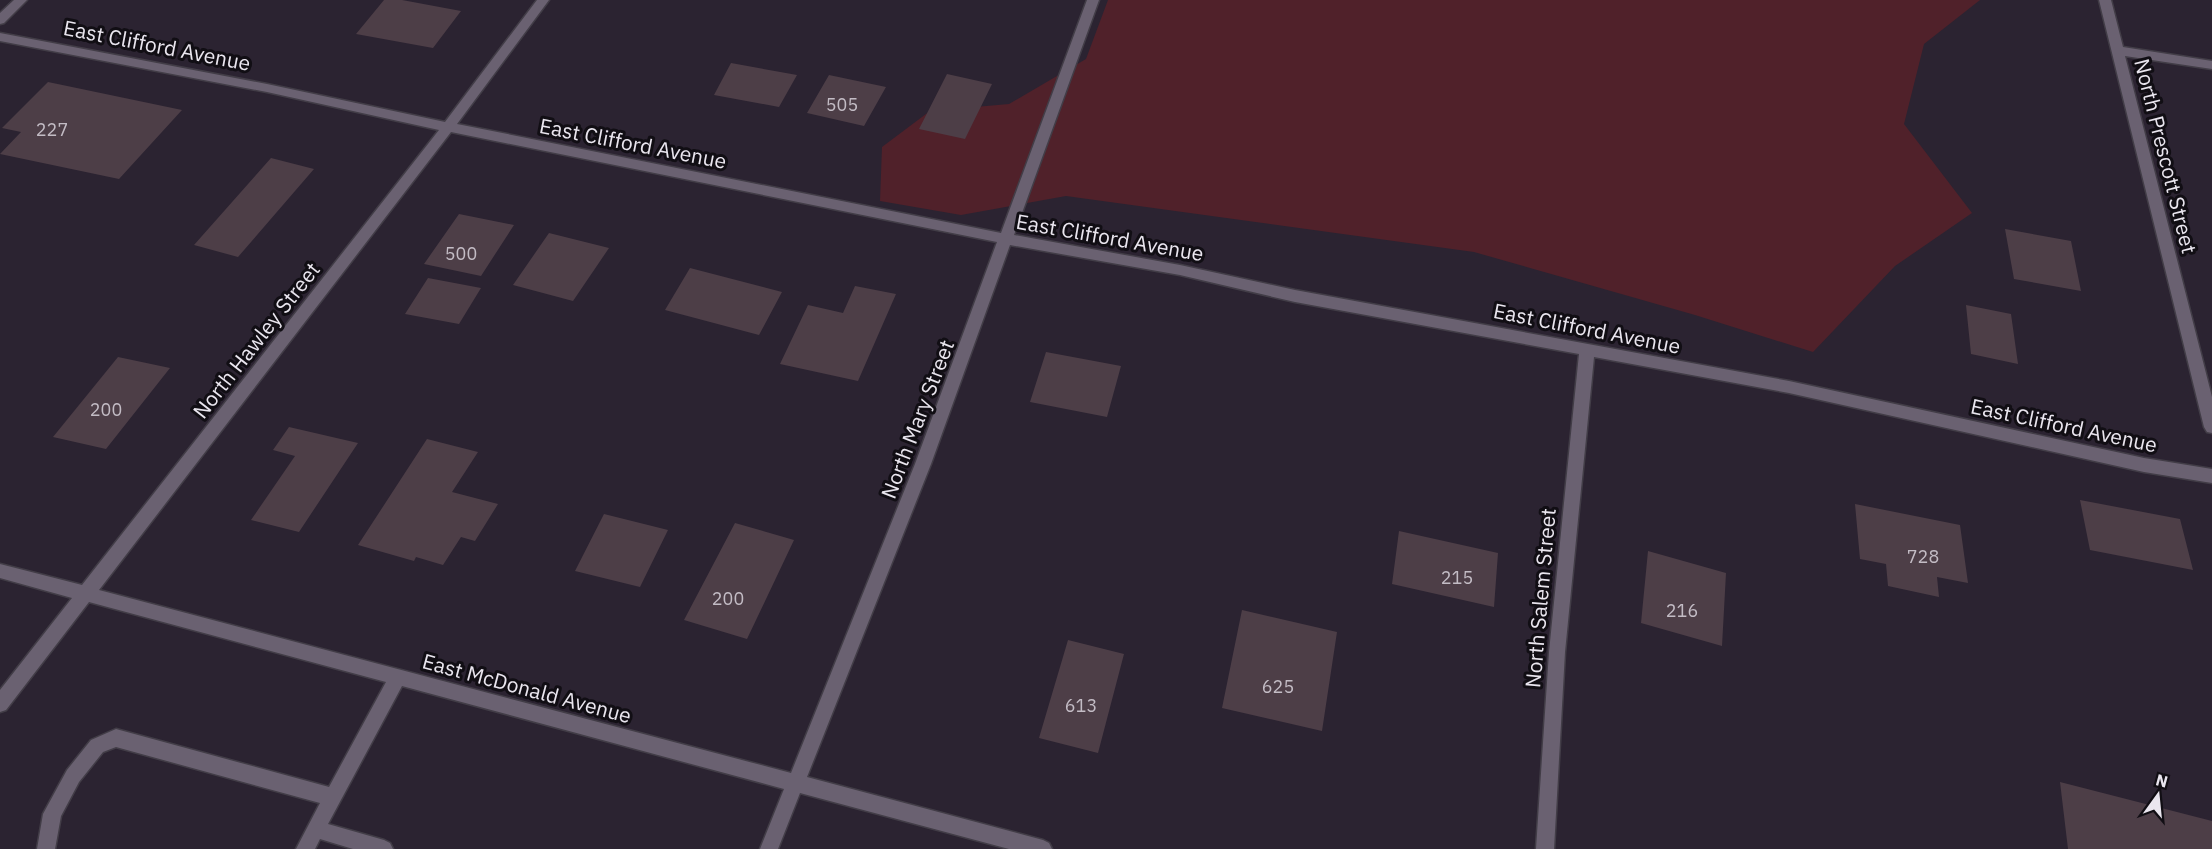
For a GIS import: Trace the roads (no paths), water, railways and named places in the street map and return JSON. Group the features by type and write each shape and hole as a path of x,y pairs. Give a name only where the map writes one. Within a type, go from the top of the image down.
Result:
{"street":[{"path":"0,20 21,0"},
{"name":"North Hawley Street","path":"0,704 448,127 543,0"},
{"name":"North Mary Street","path":"769,849 923,464 1093,0"},
{"name":"North Prescott Street","path":"2105,0 2212,427"},
{"name":"East Clifford Avenue","path":"0,37 267,88 448,127 1007,239 1180,270 1295,296 1458,324 1587,351 1789,387 2144,465 2212,476"},
{"path":"2118,51 2212,65"},
{"name":"North Salem Street","path":"1545,849 1557,652 1587,351"},
{"name":"East McDonald Avenue","path":"0,571 1043,849"},
{"path":"305,849 398,677"},
{"path":"46,849 52,814 73,776 97,746 116,738 332,796"},
{"path":"315,829 384,849"}]}
